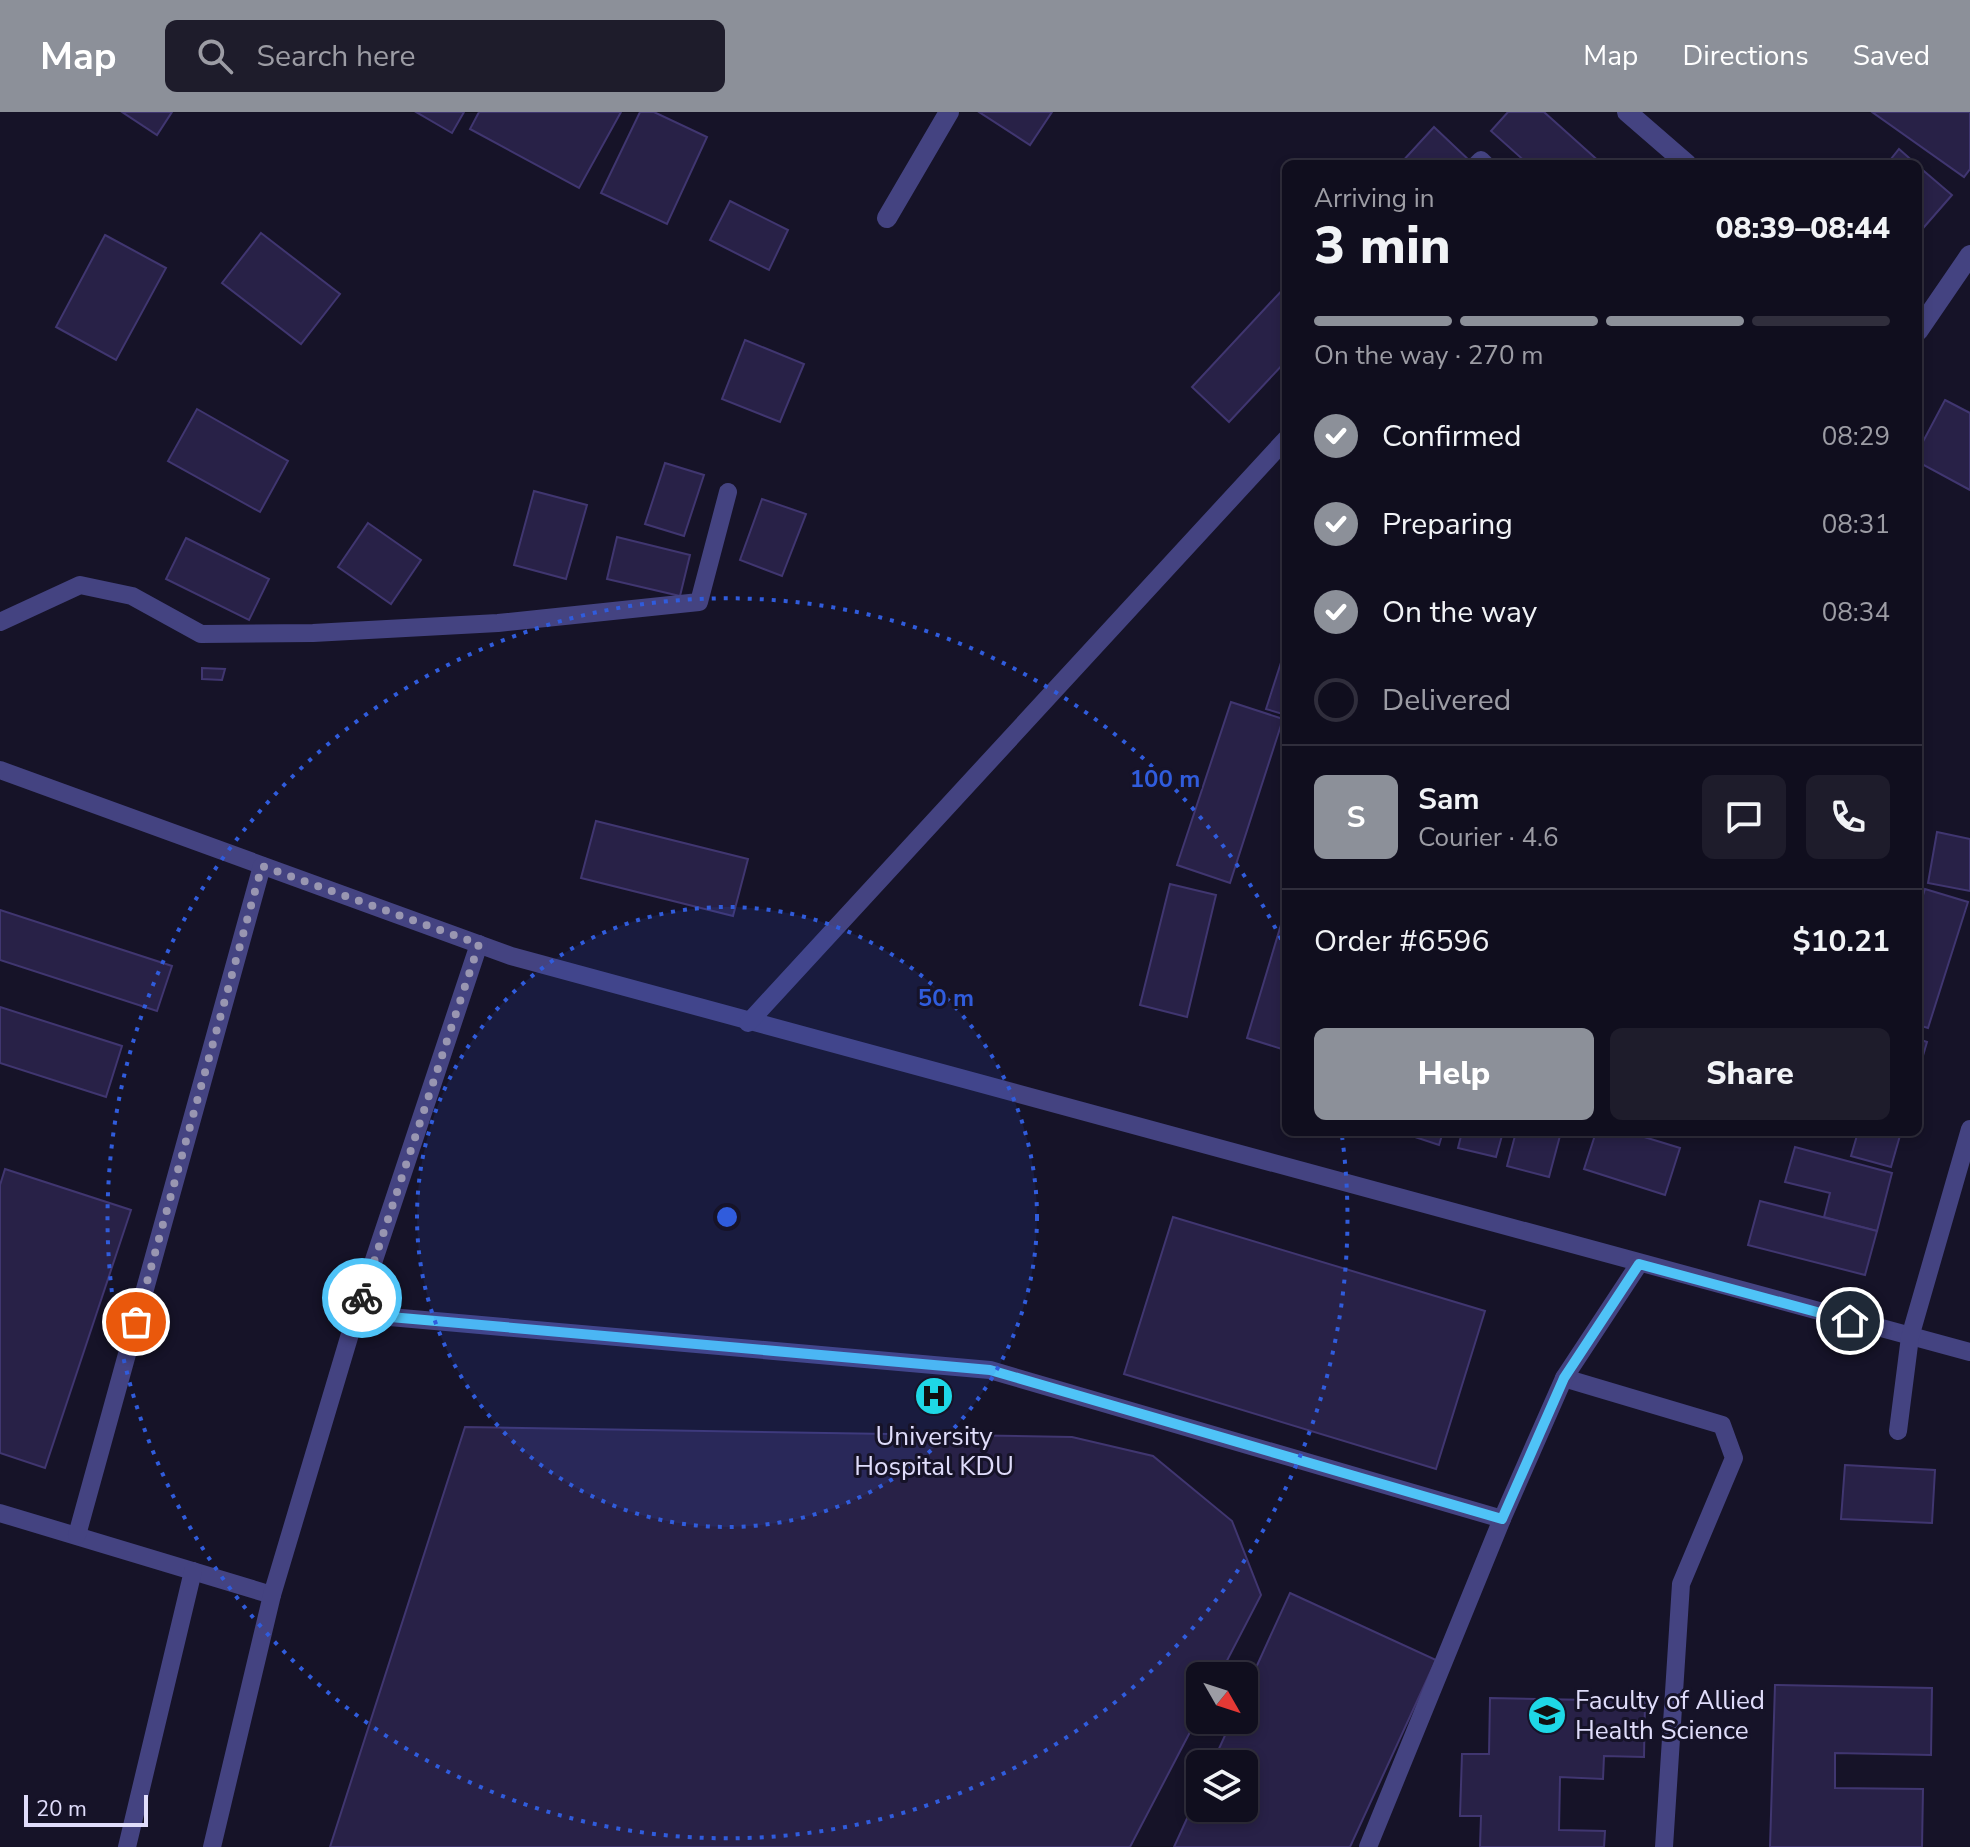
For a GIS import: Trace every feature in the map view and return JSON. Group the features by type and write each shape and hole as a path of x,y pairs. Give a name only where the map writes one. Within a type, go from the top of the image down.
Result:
{"street":[{"path":"887,218 949,112"},
{"path":"1627,112 1682,160"},
{"path":"1922,325 1970,255"}],"lane":[{"path":"748,1023 1282,443"},
{"path":"0,622 80,585 132,596 201,634 313,633 498,623 699,602 728,492"},
{"path":"0,770 479,944 748,1023 1970,1352"},
{"path":"77,1535 262,866"},
{"path":"212,1847 272,1595 356,1314 479,944"},
{"path":"1898,1431 1910,1337 1970,1129"},
{"path":"1368,1847 1502,1519 1564,1378 1639,1264"},
{"path":"356,1314 990,1370 1502,1519"},
{"path":"1564,1378 1722,1425 1734,1458 1681,1584 1664,1847"},
{"path":"0,1513 272,1595"},
{"path":"127,1847 193,1571"}],"building":[{"path":"122,112 172,112 157,135"},
{"path":"416,112 464,112 452,133"},
{"path":"479,112 621,112 579,188 470,129"},
{"path":"640,112 654,112 707,137 667,224 601,193"},
{"path":"979,112 1052,112 1030,145"},
{"path":"1508,112 1544,112 1598,160 1524,160 1491,131"},
{"path":"1872,112 1970,112 1970,169 1964,177"},
{"path":"1434,127 1469,160 1404,160"},
{"path":"1899,149 1911,160 1890,160"},
{"path":"1922,169 1952,195 1922,229"},
{"path":"730,201 788,230 769,270 710,240"},
{"path":"261,233 340,294 301,344 222,283"},
{"path":"105,235 166,268 116,360 56,327"},
{"path":"1282,290 1282,365 1229,422 1192,387"},
{"path":"745,340 804,364 780,422 722,399"},
{"path":"1945,400 1970,413 1970,490 1922,464 1922,443"},
{"path":"197,409 288,461 260,512 168,461"},
{"path":"665,463 704,475 684,536 645,524"},
{"path":"534,491 587,505 566,579 514,565"},
{"path":"762,499 806,514 782,576 740,560"},
{"path":"368,523 421,560 391,604 338,567"},
{"path":"617,537 690,555 680,596 607,579"},
{"path":"186,538 269,579 249,620 166,579"},
{"path":"1282,659 1282,714 1266,709"},
{"path":"202,668 225,669 222,680 202,679"},
{"path":"1231,702 1282,719 1230,883 1177,865"},
{"path":"596,821 748,859 733,916 581,878"},
{"path":"1937,832 1970,839 1970,891 1928,883"},
{"path":"1170,884 1216,895 1187,1017 1140,1005"},
{"path":"1925,889 1968,902 1928,1028 1922,1026 1922,898"},
{"path":"0,910 172,966 157,1011 0,960"},
{"path":"1282,921 1282,1049 1247,1038"},
{"path":"0,1007 122,1046 106,1097 0,1063"},
{"path":"1922,1040 1927,1042 1922,1059"},
{"path":"1412,1136 1442,1136 1439,1145"},
{"path":"1461,1136 1502,1136 1496,1157 1458,1148"},
{"path":"1515,1136 1560,1136 1549,1177 1507,1166"},
{"path":"1595,1136 1641,1136 1680,1148 1665,1195 1584,1169"},
{"path":"1857,1136 1900,1136 1891,1167 1851,1156"},
{"path":"1795,1147 1892,1173 1877,1231 1824,1217 1830,1193 1785,1182"},
{"path":"5,1169 131,1210 45,1468 0,1453 0,1185"},
{"path":"1760,1201 1877,1231 1865,1275 1748,1245"},
{"path":"1173,1217 1485,1311 1436,1469 1124,1374"},
{"path":"465,1427 1072,1437 1153,1456 1232,1521 1261,1595 1226,1662 1186,1662 1186,1734 1189,1734 1130,1847 330,1847"},
{"path":"1845,1465 1935,1470 1932,1523 1841,1519"},
{"path":"1290,1593 1436,1660 1350,1847 1174,1847 1186,1821 1258,1822 1258,1750 1218,1750 1226,1734 1258,1734 1258,1663"},
{"path":"1775,1685 1932,1688 1931,1755 1835,1753 1835,1788 1923,1789 1922,1847 1770,1847"},
{"path":"1490,1698 1645,1701 1644,1757 1604,1756 1603,1779 1560,1777 1559,1830 1605,1831 1604,1847 1480,1847 1481,1816 1460,1816 1462,1754 1489,1754"}],"way so far":[{"path":"136,1322 262,866 479,944 438,1078 362,1298"}],"place":[{"name":"University Hospital KDU","path":"934,1396"},
{"name":"Faculty of Allied Health Science","path":"1547,1715"}],"route":[{"path":"362,1298 356,1314 990,1370 1056,1386 1502,1519 1564,1378 1639,1264 1850,1321"}]}
